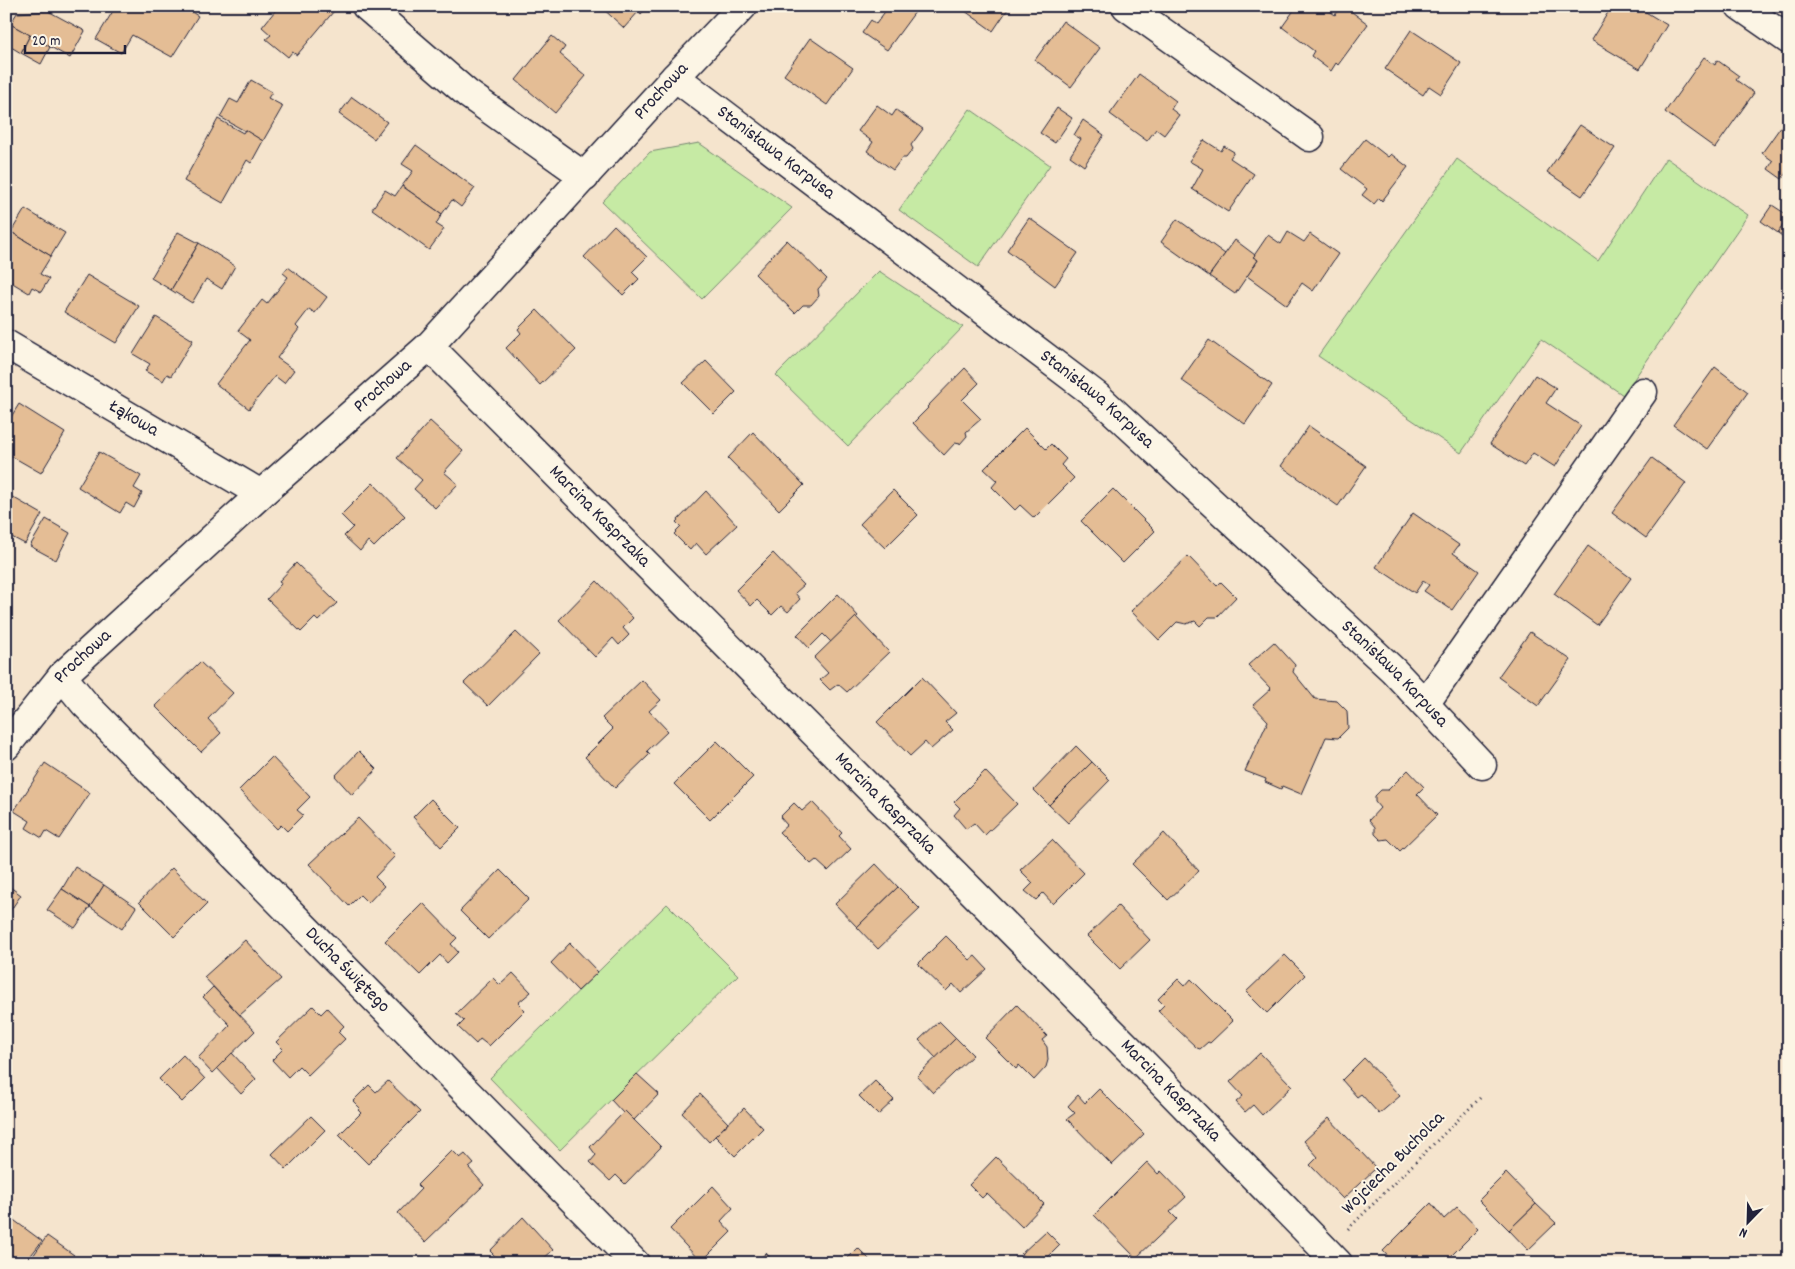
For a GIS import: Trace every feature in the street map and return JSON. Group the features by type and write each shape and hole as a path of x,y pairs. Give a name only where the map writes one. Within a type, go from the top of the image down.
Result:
{"street":[{"path":"366,6 468,94 585,177"},
{"name":"Prochowa","path":"6,746 62,676 261,494 429,346 675,77 743,6"},
{"path":"1126,6 1310,137"},
{"path":"1740,6 1789,40"},
{"name":"Stanisława Karpusa","path":"675,77 1098,396 1393,670 1482,765"},
{"name":"Łąkowa","path":"6,344 261,494"},
{"name":"Marcina Kasprzaka","path":"429,346 1139,1059 1332,1257"},
{"path":"1425,704 1643,392"},
{"name":"Ducha Świętego","path":"62,676 99,718 635,1263"}],"path":[{"name":"Wojciecha Bucholca","path":"1332,1257 1481,1097"}],"green space":[{"path":"970,109 1050,165 978,267 899,210"},
{"path":"699,143 792,208 702,299 602,202 650,152"},
{"path":"1666,158 1748,215 1623,395 1541,339 1461,453 1318,356 1457,159 1598,261"},
{"path":"879,271 963,327 848,446 776,375"},
{"path":"667,904 738,975 560,1150 490,1078"}],"building":[{"path":"116,6 182,6 198,16 172,57 132,35 121,53 96,39"},
{"path":"279,6 328,6 334,11 297,55 292,52 288,57 266,39 271,35 262,27"},
{"path":"600,6 648,6 641,14 639,11 624,28"},
{"path":"889,6 907,6 915,12 887,50 862,33 871,20 876,24"},
{"path":"958,6 1010,6 993,31"},
{"path":"1297,6 1323,6 1335,15 1341,6 1344,6 1368,24 1338,65 1336,63 1331,71 1311,56 1314,51 1282,27"},
{"path":"1612,6 1636,6 1667,25 1640,69 1591,40"},
{"path":"48,11 85,31 70,58 10,24 17,13"},
{"path":"1063,21 1100,48 1071,87 1035,60"},
{"path":"10,24 30,35 21,53 6,44 6,30"},
{"path":"1411,30 1461,63 1441,94 1429,86 1423,95 1385,69"},
{"path":"30,35 50,47 41,64 21,53"},
{"path":"552,36 565,47 560,54 586,76 555,113 516,80"},
{"path":"810,38 853,68 827,105 784,75"},
{"path":"1704,57 1715,65 1717,60 1739,76 1736,80 1754,93 1715,148 1665,112"},
{"path":"1139,74 1176,101 1171,109 1179,115 1164,135 1156,129 1147,141 1110,114"},
{"path":"251,80 272,92 268,98 283,106 263,141 220,117 230,99 238,103"},
{"path":"352,97 387,122 374,139 339,114"},
{"path":"877,105 892,116 896,110 923,129 911,145 913,149 906,158 902,158 893,170 867,151 873,142 858,131"},
{"path":"1057,108 1072,118 1055,143 1040,133"},
{"path":"1789,115 1789,172 1787,171 1782,179 1768,169 1773,161 1762,153"},
{"path":"218,119 243,133 245,130 263,141 251,163 247,160 223,203 184,181"},
{"path":"1083,120 1104,135 1084,166 1070,156 1081,139 1074,135"},
{"path":"1580,125 1615,148 1582,196 1547,172"},
{"path":"1365,139 1388,157 1391,154 1408,167 1382,201 1379,198 1374,204 1362,195 1367,189 1341,169"},
{"path":"1204,140 1221,151 1224,146 1234,152 1230,158 1254,174 1228,212 1192,189 1203,169 1189,161"},
{"path":"416,145 475,188 461,207 452,200 442,214 402,186 413,171 402,164"},
{"path":"402,186 442,214 436,224 444,229 429,250 372,209 385,190 395,196"},
{"path":"1772,205 1789,216 1778,233 1761,221"},
{"path":"25,209 65,233 51,256 11,232"},
{"path":"1789,216 1789,241 1778,233"},
{"path":"1029,218 1078,253 1055,286 1007,250"},
{"path":"1177,219 1225,254 1209,276 1161,242"},
{"path":"614,225 647,257 632,272 639,279 623,295 584,257"},
{"path":"11,232 51,256 40,274 49,279 41,292 32,287 29,293 6,279 6,240"},
{"path":"178,232 199,243 171,290 151,278"},
{"path":"1288,232 1304,242 1310,234 1338,254 1313,291 1302,283 1287,305 1247,276 1258,260 1253,257 1268,235 1281,244"},
{"path":"787,240 827,279 818,289 819,296 811,305 803,305 795,313 755,274"},
{"path":"1235,240 1255,255 1253,257 1258,260 1235,294 1209,276"},
{"path":"199,243 235,266 222,289 206,279 192,303 171,290"},
{"path":"288,267 327,297 315,313 309,309 296,326 299,329 277,358 294,370 284,383 275,376 249,409 216,384 250,340 238,331 262,300 267,304 288,277 283,273"},
{"path":"87,275 139,306 116,343 64,312"},
{"path":"537,310 576,350 540,385 506,348 521,333 518,329"},
{"path":"156,317 193,340 171,376 167,374 163,381 145,371 150,364 133,354"},
{"path":"1209,340 1272,385 1245,424 1181,380"},
{"path":"706,361 736,392 714,414 683,383"},
{"path":"1715,367 1748,392 1707,449 1673,425"},
{"path":"965,368 979,383 962,400 981,419 966,432 967,436 960,444 955,443 944,455 913,423"},
{"path":"1535,375 1556,388 1546,403 1581,426 1555,467 1533,453 1524,466 1490,444"},
{"path":"19,404 65,433 41,473 6,453 6,415 11,417"},
{"path":"430,421 463,451 444,472 458,484 435,508 414,489 422,480 397,458"},
{"path":"1309,426 1366,466 1338,506 1281,466"},
{"path":"1025,428 1046,449 1051,444 1066,459 1061,465 1074,478 1034,518 1020,505 1015,510 992,487 997,481 984,469"},
{"path":"753,432 804,485 779,510 728,458"},
{"path":"99,452 141,476 134,488 142,493 134,508 126,503 120,513 78,487"},
{"path":"1652,458 1686,483 1646,538 1612,513"},
{"path":"373,483 405,516 374,547 368,541 360,551 344,536 353,527 341,515"},
{"path":"1113,489 1155,531 1123,563 1081,521"},
{"path":"893,490 918,515 885,548 860,524"},
{"path":"706,491 737,525 706,554 696,543 690,550 674,534 681,527 676,522"},
{"path":"7,494 42,514 25,544 6,534"},
{"path":"1413,513 1459,545 1453,553 1479,571 1452,610 1424,591 1429,585 1423,581 1415,593 1376,567"},
{"path":"46,519 70,533 56,560 30,546"},
{"path":"1588,546 1631,578 1597,625 1554,594"},
{"path":"773,553 804,585 795,593 800,599 788,612 781,606 772,615 757,600 751,606 736,590"},
{"path":"1188,556 1217,586 1221,582 1236,597 1217,617 1209,617 1200,626 1195,621 1186,624 1177,622 1159,640 1131,611"},
{"path":"296,563 337,603 318,621 315,618 301,632 267,599 281,584 279,581"},
{"path":"597,581 633,618 623,628 629,635 619,645 613,638 595,657 559,620"},
{"path":"838,594 858,616 831,642 823,634 809,648 797,635"},
{"path":"856,617 889,652 847,692 838,684 830,690 820,680 828,673 814,658"},
{"path":"516,632 539,654 488,706 464,683"},
{"path":"1530,632 1571,660 1538,706 1498,677"},
{"path":"1274,642 1295,665 1293,672 1315,699 1337,701 1347,711 1348,728 1338,738 1326,737 1301,794 1282,786 1281,789 1265,782 1266,779 1245,771 1268,721 1253,705 1271,689 1248,665"},
{"path":"200,662 233,693 208,719 221,733 201,752 155,706"},
{"path":"922,677 956,713 945,722 953,730 931,749 925,742 910,756 877,722"},
{"path":"642,680 661,700 649,711 668,731 647,751 650,754 615,788 585,757 613,729 602,718"},
{"path":"717,741 753,777 710,820 674,784"},
{"path":"1076,746 1092,762 1049,805 1034,790"},
{"path":"359,751 377,769 352,795 335,776"},
{"path":"272,757 310,797 297,810 303,815 287,831 281,825 277,829 239,790"},
{"path":"1092,762 1110,780 1068,823 1049,805"},
{"path":"45,763 90,793 59,839 46,831 42,838 26,828 30,821 14,811"},
{"path":"1408,770 1424,787 1417,794 1437,815 1400,851 1388,839 1381,840 1375,834 1375,827 1369,820 1380,808 1375,802 1375,796 1381,790 1388,790"},
{"path":"985,771 1017,804 985,835 974,823 966,829 954,815 960,808 954,802"},
{"path":"431,799 460,828 441,847 413,817"},
{"path":"812,802 842,833 839,836 851,849 828,871 816,860 811,864 779,832 787,825 780,817 794,803 802,811"},
{"path":"358,818 395,856 375,877 384,886 368,903 360,895 349,906 309,864"},
{"path":"1164,833 1199,871 1168,900 1132,864"},
{"path":"1052,840 1084,873 1053,904 1043,893 1036,900 1025,891 1033,883 1020,870"},
{"path":"876,864 898,887 857,927 835,904"},
{"path":"75,867 104,885 90,907 62,889"},
{"path":"172,868 207,904 174,937 139,902"},
{"path":"500,870 529,899 488,939 460,911"},
{"path":"6,884 21,895 6,917"},
{"path":"104,885 136,907 122,929 90,907"},
{"path":"898,887 920,909 878,949 857,927"},
{"path":"62,889 90,907 75,928 47,910"},
{"path":"423,903 457,938 451,944 458,952 447,963 440,955 420,975 385,941"},
{"path":"1118,906 1150,940 1120,969 1087,936"},
{"path":"946,936 970,960 975,956 987,969 961,993 953,984 946,991 918,964"},
{"path":"245,940 281,979 240,1015 204,977"},
{"path":"570,943 598,972 578,991 551,963"},
{"path":"1285,955 1305,975 1267,1013 1246,992"},
{"path":"513,973 531,992 518,1003 525,1010 489,1046 480,1039 476,1044 458,1027 464,1021 456,1014 493,978 500,985"},
{"path":"1178,979 1185,986 1191,979 1233,1021 1210,1043 1208,1042 1200,1049 1158,1011 1164,1005 1158,999"},
{"path":"213,987 255,1031 212,1073 198,1058 230,1025 203,997"},
{"path":"1017,1005 1047,1036 1042,1040 1047,1047 1048,1060 1046,1067 1034,1080 1019,1065 1016,1069 985,1038"},
{"path":"313,1006 321,1014 327,1008 344,1026 338,1032 345,1039 308,1075 299,1066 288,1077 272,1060 283,1049 276,1042"},
{"path":"939,1021 956,1038 936,1058 919,1040"},
{"path":"956,1038 973,1055 933,1093 917,1076"},
{"path":"232,1053 256,1079 241,1094 217,1068"},
{"path":"1260,1053 1292,1086 1262,1115 1253,1105 1245,1112 1236,1102 1243,1096 1230,1082"},
{"path":"183,1055 205,1079 182,1102 159,1079"},
{"path":"1364,1058 1400,1096 1379,1114 1361,1094 1357,1097 1342,1080"},
{"path":"637,1074 659,1094 634,1120 625,1111 623,1113 611,1100"},
{"path":"388,1081 420,1112 368,1164 339,1135 361,1113 358,1110 360,1108 353,1101 369,1085 376,1092"},
{"path":"875,1081 894,1100 878,1115 859,1096"},
{"path":"1099,1089 1144,1134 1112,1165 1067,1119 1075,1113 1068,1106 1078,1095 1085,1103"},
{"path":"700,1094 728,1123 709,1142 682,1113"},
{"path":"744,1108 763,1128 735,1156 715,1136"},
{"path":"625,1111 661,1147 625,1184 616,1175 610,1181 590,1162 596,1155 590,1147"},
{"path":"311,1116 325,1130 286,1169 272,1154"},
{"path":"1329,1118 1376,1168 1343,1199 1310,1165 1318,1157 1304,1141"},
{"path":"452,1150 460,1158 465,1154 474,1164 469,1168 484,1185 425,1242 398,1213 421,1189 417,1185"},
{"path":"996,1157 1044,1204 1022,1227 987,1193 982,1198 969,1185"},
{"path":"1147,1162 1158,1174 1161,1171 1186,1197 1170,1212 1177,1219 1136,1258 1094,1215"},
{"path":"1506,1173 1536,1204 1509,1230 1479,1200"},
{"path":"713,1186 733,1208 721,1221 731,1232 701,1262 670,1229"},
{"path":"1431,1203 1444,1219 1457,1207 1478,1229 1444,1263 1408,1263 1406,1260 1404,1263 1394,1263 1383,1251"},
{"path":"1536,1204 1556,1223 1528,1250 1509,1230"},
{"path":"523,1217 553,1250 539,1263 502,1263 490,1251"},
{"path":"11,1218 42,1241 25,1263 22,1263 6,1251 6,1225"},
{"path":"1046,1231 1060,1245 1042,1263 1030,1263 1021,1254"},
{"path":"47,1236 74,1255 68,1263 43,1263 33,1256"},
{"path":"858,1248 872,1262 843,1263"},
{"path":"766,1253 775,1263 755,1263"}]}
